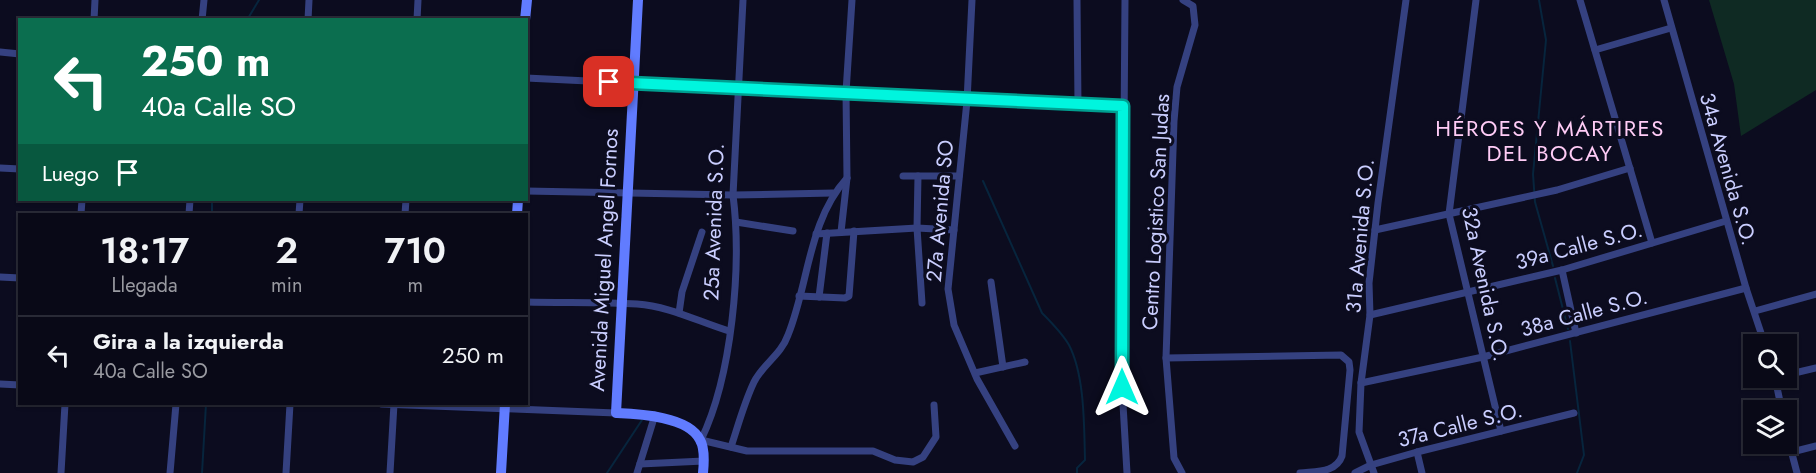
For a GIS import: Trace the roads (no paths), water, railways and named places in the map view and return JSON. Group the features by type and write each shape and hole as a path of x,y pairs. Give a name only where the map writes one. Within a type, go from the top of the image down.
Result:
{"street":[{"path":"94,18 95,0"},
{"path":"202,18 204,0"},
{"path":"308,18 309,0"},
{"path":"417,18 418,0"},
{"path":"525,18 527,0"},
{"name":"Avenida Miguel Angel Fornos","path":"616,413 638,0"},
{"name":"25a Avenida S.O.","path":"701,440 714,414 729,331 734,282 736,222 733,195 743,0"},
{"path":"841,232 847,178 846,92 852,0"},
{"name":"27a Avenida SO","path":"972,0 967,101 948,289 954,325 975,373 1015,446"},
{"path":"1077,0 1078,105"},
{"path":"1127,473 1122,387 1123,106 1125,0 1133,0"},
{"name":"31a Avenida S.O.","path":"1372,469 1359,432 1360,383 1370,315 1369,283 1375,230 1406,0"},
{"name":"32a Avenida S.O.","path":"1476,0 1449,214 1501,431"},
{"path":"1581,0 1652,243"},
{"name":"34a Avenida S.O.","path":"1664,0 1726,221 1762,334"},
{"name":"Centro Logistico San Judas","path":"1182,473 1174,458 1166,358 1174,121 1177,87 1195,25 1193,6 1185,1"},
{"path":"1595,50 1671,28"},
{"path":"0,52 18,54"},
{"path":"528,78 846,92 967,101 1123,106"},
{"path":"0,168 18,169"},
{"path":"1375,230 1557,190 1630,168"},
{"path":"903,176 959,176"},
{"path":"918,176 917,228 922,303"},
{"path":"731,447 754,382 762,370 780,352 789,334 816,234 833,193 847,178"},
{"path":"528,191 733,195 833,193"},
{"name":"39a Calle S.O.","path":"1370,315 1562,270 1726,221"},
{"path":"736,222 793,231"},
{"path":"816,234 917,228 954,230"},
{"path":"799,296 845,298 849,296 854,231"},
{"path":"680,313 682,292 702,232"},
{"path":"819,297 827,233"},
{"path":"1562,270 1576,333"},
{"path":"0,277 18,278"},
{"path":"991,282 1003,367"},
{"name":"38a Calle S.O.","path":"1360,383 1483,357 1746,288"},
{"path":"1755,311 1816,294"},
{"path":"528,302 637,304 680,313 690,319 729,331"},
{"name":"Centro Logistico San Judas","path":"1166,358 1341,355 1349,362 1350,370 1342,456 1339,464 1333,468 1300,473"},
{"path":"975,373 1025,362"},
{"path":"1797,372 1816,368"},
{"path":"0,384 18,385"},
{"path":"61,473 65,405"},
{"path":"170,473 176,405"},
{"path":"286,473 290,405"},
{"path":"390,473 394,405"},
{"path":"450,405 656,415 695,433 701,440 704,467 640,464"},
{"path":"701,440 747,451 792,453 873,451 895,460 913,462 923,458 936,437 934,405"},
{"path":"501,473 505,406"},
{"name":"37a Calle S.O.","path":"1355,473 1417,452 1574,413"},
{"path":"637,473 656,415"},
{"path":"1797,451 1816,446"},
{"path":"1417,452 1422,473"},
{"path":"1792,454 1797,473"}],"waterway":[{"path":"248,18 259,0"},
{"path":"1539,0 1546,40 1533,174 1535,202 1553,266"},
{"path":"983,181 1042,313 1063,336 1074,357 1081,386 1085,447 1085,460 1077,468 1077,473"},
{"path":"212,201 212,213"},
{"path":"1555,278 1568,329"},
{"path":"1570,341 1584,455 1577,473"},
{"path":"202,473 206,405"},
{"path":"607,473 642,420"}],"district":[{"name":"HÉROES Y MÁRTIRES DEL BOCAY","path":"1550,140"}]}
